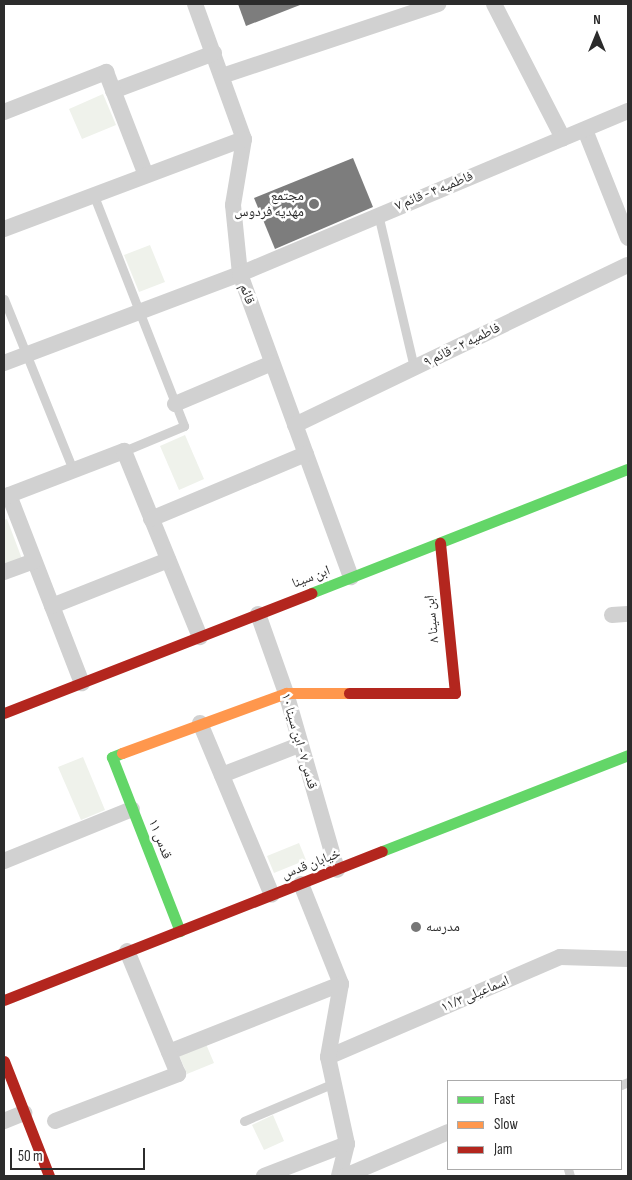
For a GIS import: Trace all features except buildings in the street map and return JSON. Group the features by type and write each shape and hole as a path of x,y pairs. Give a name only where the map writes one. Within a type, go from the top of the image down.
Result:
{"street":[{"name":"قائم","path":"195,4 244,140 233,205 240,274 351,578"},
{"path":"222,76 438,4"},
{"path":"494,4 563,138"},
{"path":"113,91 214,53"},
{"path":"4,112 106,72 146,175"},
{"name":"فاطمیه ۴ - قائم ۷","path":"4,363 240,274 378,214 628,111"},
{"path":"585,130 628,238"},
{"path":"4,229 244,140"},
{"name":"فاطمیه ۲ - قائم ۹","path":"295,425 628,265"},
{"path":"175,404 272,363"},
{"path":"82,683 7,496 72,470 124,451 200,636"},
{"path":"152,519 306,454"},
{"name":"ابن سینا","path":"4,713 628,469"},
{"name":"ابن سینا ۸","path":"286,693 454,693 440,543"},
{"path":"52,606 168,560"},
{"path":"4,572 34,561"},
{"name":"قدس ۷ - ابن سینا ۱۰","path":"258,614 286,693 299,744 337,870"},
{"path":"272,895 200,723 286,693"},
{"name":"قدس ۱۱","path":"180,931 112,757 200,723"},
{"path":"222,774 299,744"},
{"name":"خیابان قدس","path":"4,1000 628,755"},
{"path":"4,861 132,809"},
{"path":"301,884 341,984 328,1056 347,1144 339,1176"},
{"path":"55,1121 178,1074 127,951"},
{"name":"اسماعیلی ۱۱/۳","path":"328,1056 560,957 628,959"},
{"path":"169,1052 341,984"},
{"path":"4,1061 49,1176"},
{"path":"4,1121 24,1113"},
{"path":"345,1176 447,1132"},
{"path":"264,1176 347,1144"}],"lane":[{"path":"94,196 184,426 124,451"},
{"path":"378,214 414,368"},
{"path":"4,299 72,470"},
{"path":"244,1121 334,1083"}],"shaded area":[{"path":"103,94 116,125 82,139 69,109"},
{"path":"150,245 165,282 139,292 124,255"},
{"path":"185,435 204,479 179,490 160,446"},
{"path":"7,519 22,559 4,566 4,520"},
{"path":"83,757 105,810 81,820 58,767"},
{"path":"299,843 306,860 274,873 267,856"},
{"path":"206,1044 214,1063 187,1074 179,1055"},
{"path":"273,1115 284,1141 264,1150 252,1125"}],"traffic: fast":[{"path":"311,593 628,469"},
{"path":"122,753 112,757 180,931"},
{"path":"382,851 628,755"}],"traffic: slow":[{"path":"122,753 286,693 349,693"}],"traffic: jam":[{"path":"349,693 455,693 440,543"},
{"path":"4,713 311,593"},
{"path":"4,1000 382,851"},
{"path":"4,1061 49,1176"}],"place":[{"name":"مجتمع مهدیه فردوس","path":"314,204"},
{"name":"مدرسه","path":"416,927"}]}
